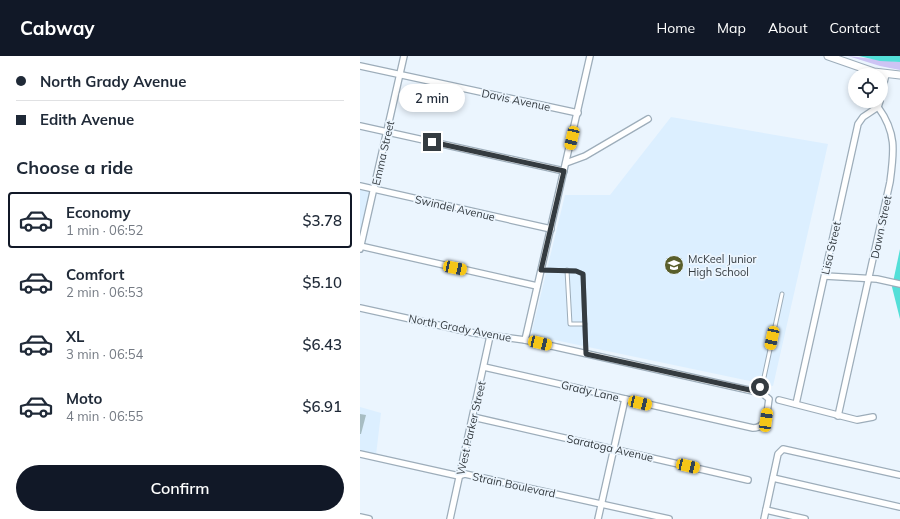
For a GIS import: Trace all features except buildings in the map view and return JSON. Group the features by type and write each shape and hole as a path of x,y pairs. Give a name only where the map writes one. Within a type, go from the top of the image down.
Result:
{"street":[{"name":"Emma Street","path":"360,247 388,132 404,56"},
{"path":"525,340 590,56"},
{"path":"828,56 861,68"},
{"name":"Davis Avenue","path":"360,66 578,112"},
{"path":"888,74 900,75"},
{"name":"Lisa Street","path":"796,404 858,124 862,117 874,108"},
{"name":"Dawn Street","path":"838,416 888,194 893,154 893,141 890,125 881,108"},
{"path":"566,163 585,156 648,119"},
{"path":"360,126 564,171"},
{"name":"Swindel Avenue","path":"360,186 551,229"},
{"path":"360,247 538,286"},
{"path":"825,276 869,278 900,284"},
{"name":"North Grady Avenue","path":"360,308 490,336 525,340 759,392 769,399"},
{"name":"West Parker Street","path":"450,519 490,336"},
{"name":"Grady Lane","path":"484,367 756,428 760,427 766,420 769,399"},
{"path":"598,519 625,399"},
{"path":"779,400 796,404 803,408 857,420 873,417"},
{"name":"Saratoga Avenue","path":"473,417 748,480"},
{"path":"764,519 778,454 781,450 786,449 900,475"},
{"name":"Strain Boulevard","path":"360,454 459,476 465,474 669,519"},
{"path":"773,478 900,508"},
{"path":"766,510 805,519"},
{"path":"360,517 368,519"}],"lane":[{"path":"541,270 567,270 576,271 583,274 586,354"},
{"path":"567,270 570,324 585,324"},
{"path":"759,392 763,382 782,294"}],"shaded area":[{"path":"848,56 900,62 900,70 880,66"},
{"path":"859,56 900,56 900,62 880,61"},
{"name":"McKeel Junior High School","path":"671,117 828,144 773,386 531,335 565,195 610,195"},
{"path":"360,189 371,191 360,240"},
{"path":"900,249 900,319 892,287"},
{"path":"360,407 381,413 376,455 360,451"}],"place":[{"name":"McKeel Junior High School","path":"674,265"}],"route":[{"path":"432,142 564,171 541,270 576,271 583,274 586,354 759,392 760,387"}]}
